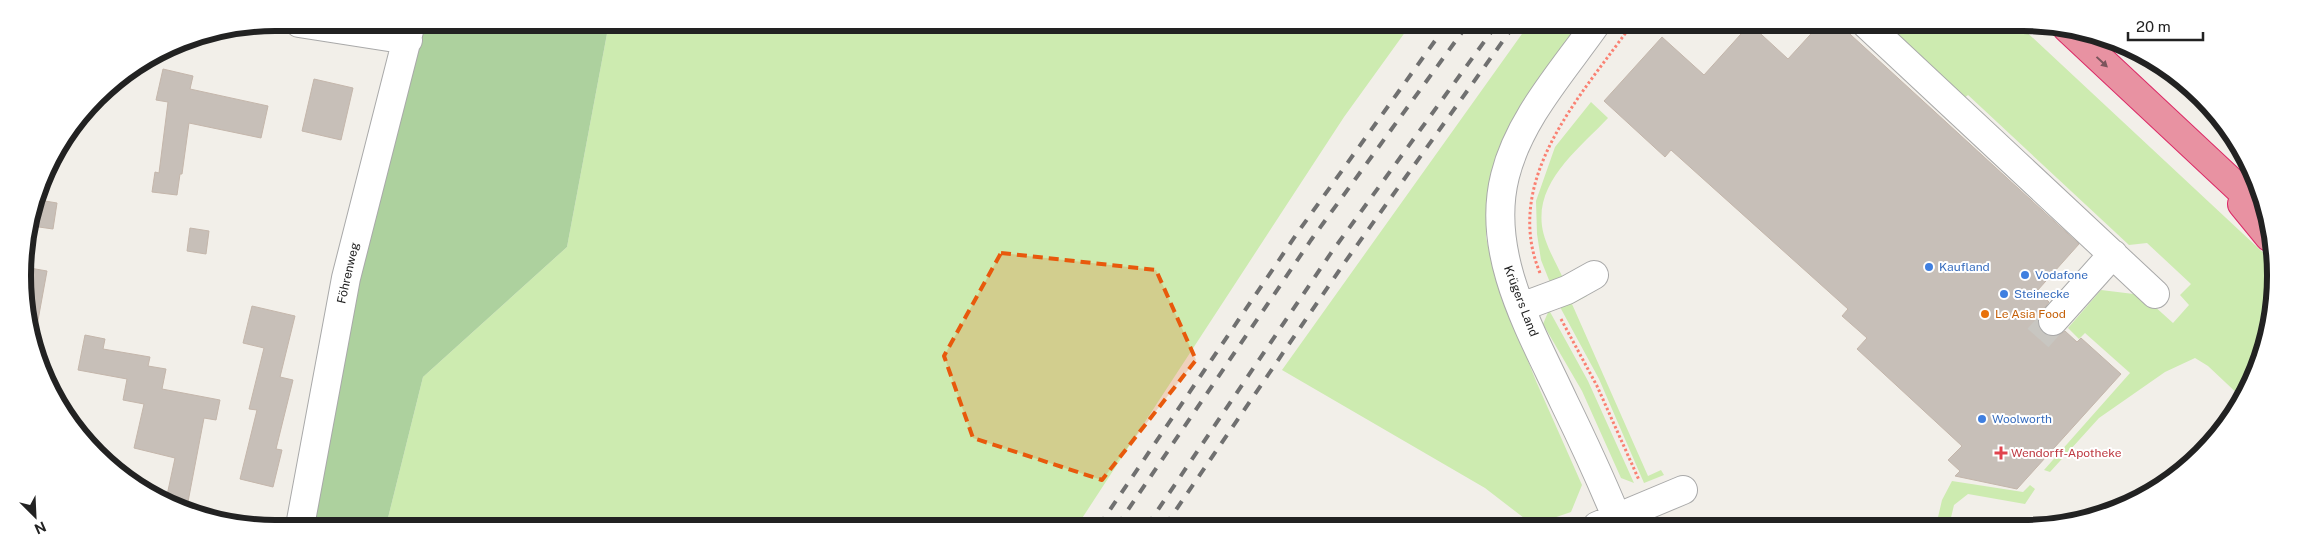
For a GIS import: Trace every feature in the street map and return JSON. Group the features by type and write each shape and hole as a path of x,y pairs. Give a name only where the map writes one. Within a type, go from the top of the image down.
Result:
{"highway":[{"path":"2077,38 2256,204"},
{"path":"2209,162 2262,229"}],"street":[{"name":"Föhrenweg","path":"301,520 346,278 410,31"},
{"name":"Krügers Land","path":"1591,31 1531,117 1516,146 1505,176 1500,211 1501,238 1507,268 1521,308 1609,520"},
{"path":"1874,31 2155,294"},
{"path":"2053,321 2113,254"},
{"path":"1521,308 1574,287 1594,275"},
{"path":"1619,520 1683,490"}],"highlighted area":[{"path":"1001,253 1156,270 1196,360 1102,480 973,438 944,356"}],"green space":[{"path":"393,31 608,31 567,247 423,377 387,520 291,520"},
{"path":"608,31 1406,31 1344,117 1081,520 387,520 423,377 567,247"},
{"path":"1524,31 1576,31 1493,171 1486,217 1486,237 1495,278 1536,381 1582,485 1571,512 1548,520 1527,520 1485,488 1282,370"},
{"path":"1886,31 2026,31 2266,255 2267,276 2262,323 2254,354 2237,393 2208,366 2195,358 2165,372 2099,418 2050,472 2044,470 2130,373 2085,333 2079,339 2068,328 2101,290 2142,295 2173,323 2189,305 2180,295 2191,284 2147,243 2129,245 1968,95 1962,100"},
{"path":"1591,102 1608,118 1562,166 1546,194 1542,209 1542,226 1545,238 1562,276 1577,271 1551,285 1541,260 1537,234 1536,201 1555,147"},
{"path":"1586,293 1587,296 1572,304 1648,476 1661,470 1664,475 1644,483 1599,379 1560,307"},
{"path":"1549,310 1588,381 1634,483 1621,478 1582,391 1543,324"},
{"path":"1952,481 2023,492 2030,485 2035,489 2025,504 1968,494 1954,505 1950,520 1937,520 1942,500"}],"building":[{"name":"Kaufland","path":"1744,31 1758,31 1788,59 1814,31 1847,31 2079,244 2037,291 2049,302 2038,317 2038,326 2043,333 2049,336 2057,336 2065,331 2077,342 2081,338 2121,374 2017,489 1955,476 1960,471 1948,460 1962,446 1857,349 1867,338 1842,316 1848,309 1671,150 1665,157 1604,101 1662,37 1704,75"},
{"path":"163,69 193,76 190,89 268,106 261,138 189,123 177,195 152,192 155,172 159,173 168,102 156,100"},
{"path":"314,79 353,88 341,140 302,131"},
{"path":"43,201 57,203 53,229 36,227"},
{"path":"190,228 209,231 206,254 187,251"},
{"path":"31,268 47,271 37,326 33,307"},
{"path":"252,306 295,316 280,377 293,380 276,449 282,450 273,487 240,479 257,410 249,409 264,348 243,343"},
{"path":"85,335 105,339 103,349 150,357 148,366 166,369 162,389 220,400 216,420 204,418 188,503 167,495 175,458 134,448 144,404 123,400 127,379 78,370"}],"tunnel":[{"path":"2038,338 2053,321"}],"railway":[{"path":"1103,520 1298,232 1442,31"},
{"path":"1121,520 1311,240 1463,31"},
{"path":"1151,520 1331,253 1492,31"},
{"path":"1169,520 1345,262 1510,31"}],"place":[{"name":"Kaufland","path":"1929,267"},
{"name":"Vodafone","path":"2025,275"},
{"name":"Steinecke","path":"2004,294"},
{"name":"Le Asia Food","path":"1985,314"},
{"name":"Woolworth","path":"1982,419"},
{"name":"Wendorff-Apotheke","path":"2001,453"}]}
